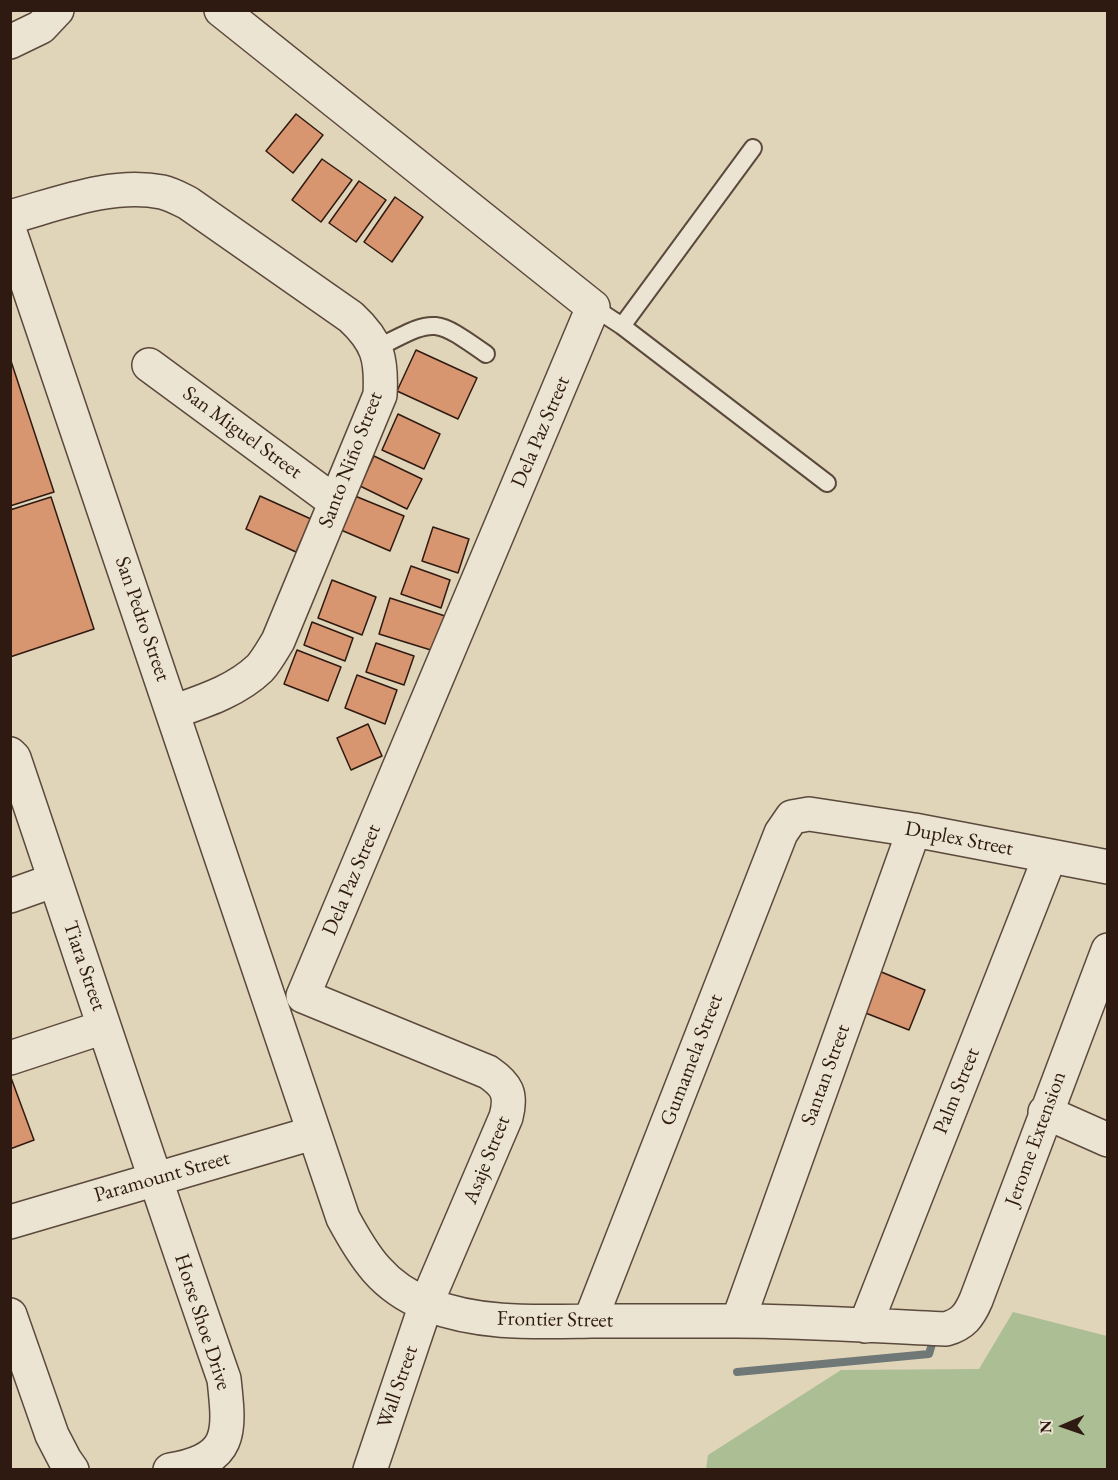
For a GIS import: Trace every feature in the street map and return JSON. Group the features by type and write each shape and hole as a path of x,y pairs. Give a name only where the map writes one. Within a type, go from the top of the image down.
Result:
{"street":[{"path":"10,42 41,27 57,10"},
{"path":"221,10 593,307"},
{"name":"Santo Niño Street","path":"10,217 95,194 135,190 164,192 188,203 351,316 367,331 377,348 381,373 380,395 278,641 261,667 239,684 212,699 173,712"},
{"name":"San Pedro Street","path":"10,232 271,1007"},
{"name":"Dela Paz Street","path":"303,996 593,307"},
{"name":"San Miguel Street","path":"149,365 335,502"},
{"name":"Tiara Street","path":"10,754 14,758 154,1180"},
{"name":"Duplex Street","path":"809,813 914,830 1107,867"},
{"name":"Gumamela Street","path":"590,1321 781,833 792,817 809,813"},
{"name":"Santan Street","path":"738,1321 914,830"},
{"name":"Palm Street","path":"865,1326 1050,856"},
{"path":"10,896 55,880"},
{"name":"Jerome Extension","path":"959,1325 970,1313 976,1300 1107,950"},
{"path":"271,1007 303,996"},
{"name":"Asaje Street","path":"303,996 488,1072 507,1090 510,1103 506,1117 426,1304"},
{"name":"Frontier Street","path":"271,1007 343,1218 361,1251 382,1277 404,1293 426,1304 463,1315 495,1321 531,1323 738,1321 946,1329 959,1325"},
{"path":"10,1059 104,1027"},
{"path":"1045,1112 1107,1140"},
{"name":"Paramount Street","path":"10,1222 313,1133"},
{"name":"Horse Shoe Drive","path":"154,1180 224,1379 228,1410 226,1434 216,1453 199,1462 171,1470"},
{"name":"Wall Street","path":"370,1470 426,1304"},
{"path":"10,1316 52,1435 72,1470"}],"lane":[{"path":"622,326 753,148"},
{"path":"593,307 622,326 827,483"},
{"path":"377,348 419,327 431,324 454,331 486,354"}],"green space":[{"path":"1013,1312 1107,1336 1107,1469 706,1469 708,1455 841,1370 979,1369"}],"building":[{"path":"296,114 323,135 293,173 266,151"},
{"path":"322,159 352,180 321,222 292,200"},
{"path":"359,181 386,200 356,242 329,223"},
{"path":"395,197 423,217 392,262 364,242"},
{"path":"416,350 477,378 458,419 397,391"},
{"path":"10,358 54,492 10,506"},
{"path":"398,414 440,434 424,469 382,450"},
{"path":"374,456 422,479 407,509 360,486"},
{"path":"260,496 311,519 296,552 246,529"},
{"path":"355,496 404,516 390,551 341,530"},
{"path":"51,497 94,629 10,657 10,510"},
{"path":"433,527 469,539 458,573 422,561"},
{"path":"411,566 450,580 441,608 401,594"},
{"path":"332,580 376,597 362,635 318,618"},
{"path":"390,598 445,616 434,651 379,634"},
{"path":"312,622 353,638 345,661 304,645"},
{"path":"376,643 414,656 404,685 366,672"},
{"path":"297,650 341,667 328,701 284,684"},
{"path":"357,675 397,690 385,724 345,708"},
{"path":"368,724 382,756 351,770 337,738"},
{"path":"879,971 925,990 909,1030 863,1012"},
{"path":"10,1075 34,1140 10,1149"}],"waterway":[{"path":"737,1372 929,1354 934,1337"}]}
